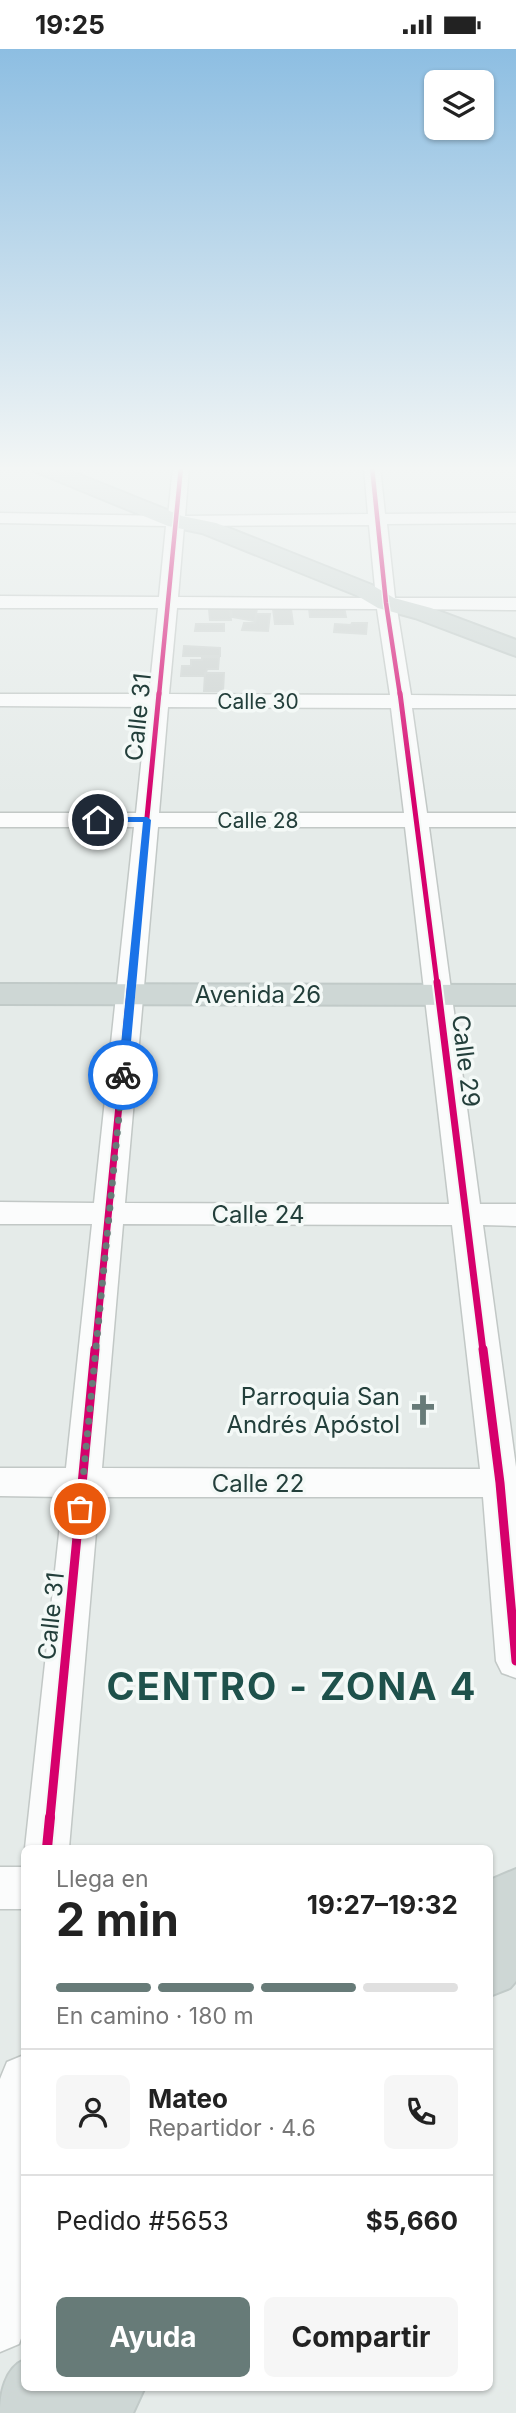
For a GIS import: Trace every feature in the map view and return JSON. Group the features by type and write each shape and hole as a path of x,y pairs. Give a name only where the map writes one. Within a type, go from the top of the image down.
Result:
{"main road":[{"path":"308,577 351,595 423,613 516,649"},
{"path":"386,603 411,618 516,660"},
{"name":"Avenida 26","path":"0,978 132,986 437,987 516,995"},
{"name":"Avenida 26","path":"437,987 516,979"},
{"name":"Avenida 26","path":"0,994 132,986"},
{"path":"493,1908 516,1895"},
{"path":"493,1965 507,1949 516,1929"},
{"path":"25,2413 38,2391"},
{"path":"89,2413 109,2391"}],"street":[{"name":"Calle 31","path":"47,1845 171,577"},
{"name":"Calle 29","path":"384,577 466,1215 508,1483 516,1661"},
{"path":"0,603 516,604"},
{"name":"Calle 30","path":"0,700 516,702"},
{"name":"Calle 28","path":"0,820 516,820"},
{"name":"Calle 24","path":"0,1213 516,1215"},
{"name":"Calle 22","path":"0,1482 508,1483"},
{"path":"493,1884 516,1884"},
{"path":"0,1888 21,1888"},
{"path":"0,2325 21,2110"}],"building":[{"path":"344,607 346,617 310,617 309,608"},
{"path":"230,608 231,620 210,620 209,609"},
{"path":"257,608 255,621 232,617 231,609"},
{"path":"273,609 291,609 293,624 275,624"},
{"path":"256,614 270,614 268,631 242,630 244,623 255,623"},
{"path":"367,623 366,634 334,632 335,624"},
{"path":"196,624 224,624 224,631 195,631"},
{"path":"184,646 220,648 220,656 183,656"},
{"path":"202,657 219,657 218,669 207,669 205,676 181,676 182,666 191,666 191,660 202,660"},
{"path":"205,673 224,673 223,691 204,691"}],"cycle path":[{"path":"47,1845 170,577"},
{"path":"383,577 500,1483 516,1661"}],"way so far":[{"path":"80,1509 123,1075"}],"place":[{"name":"Parroquia San Andrés Apóstol","path":"423,1410"}],"district":[{"name":"CENTRO - ZONA 4","path":"292,1686"}],"route":[{"path":"98,820 147,820 123,1075"}]}
